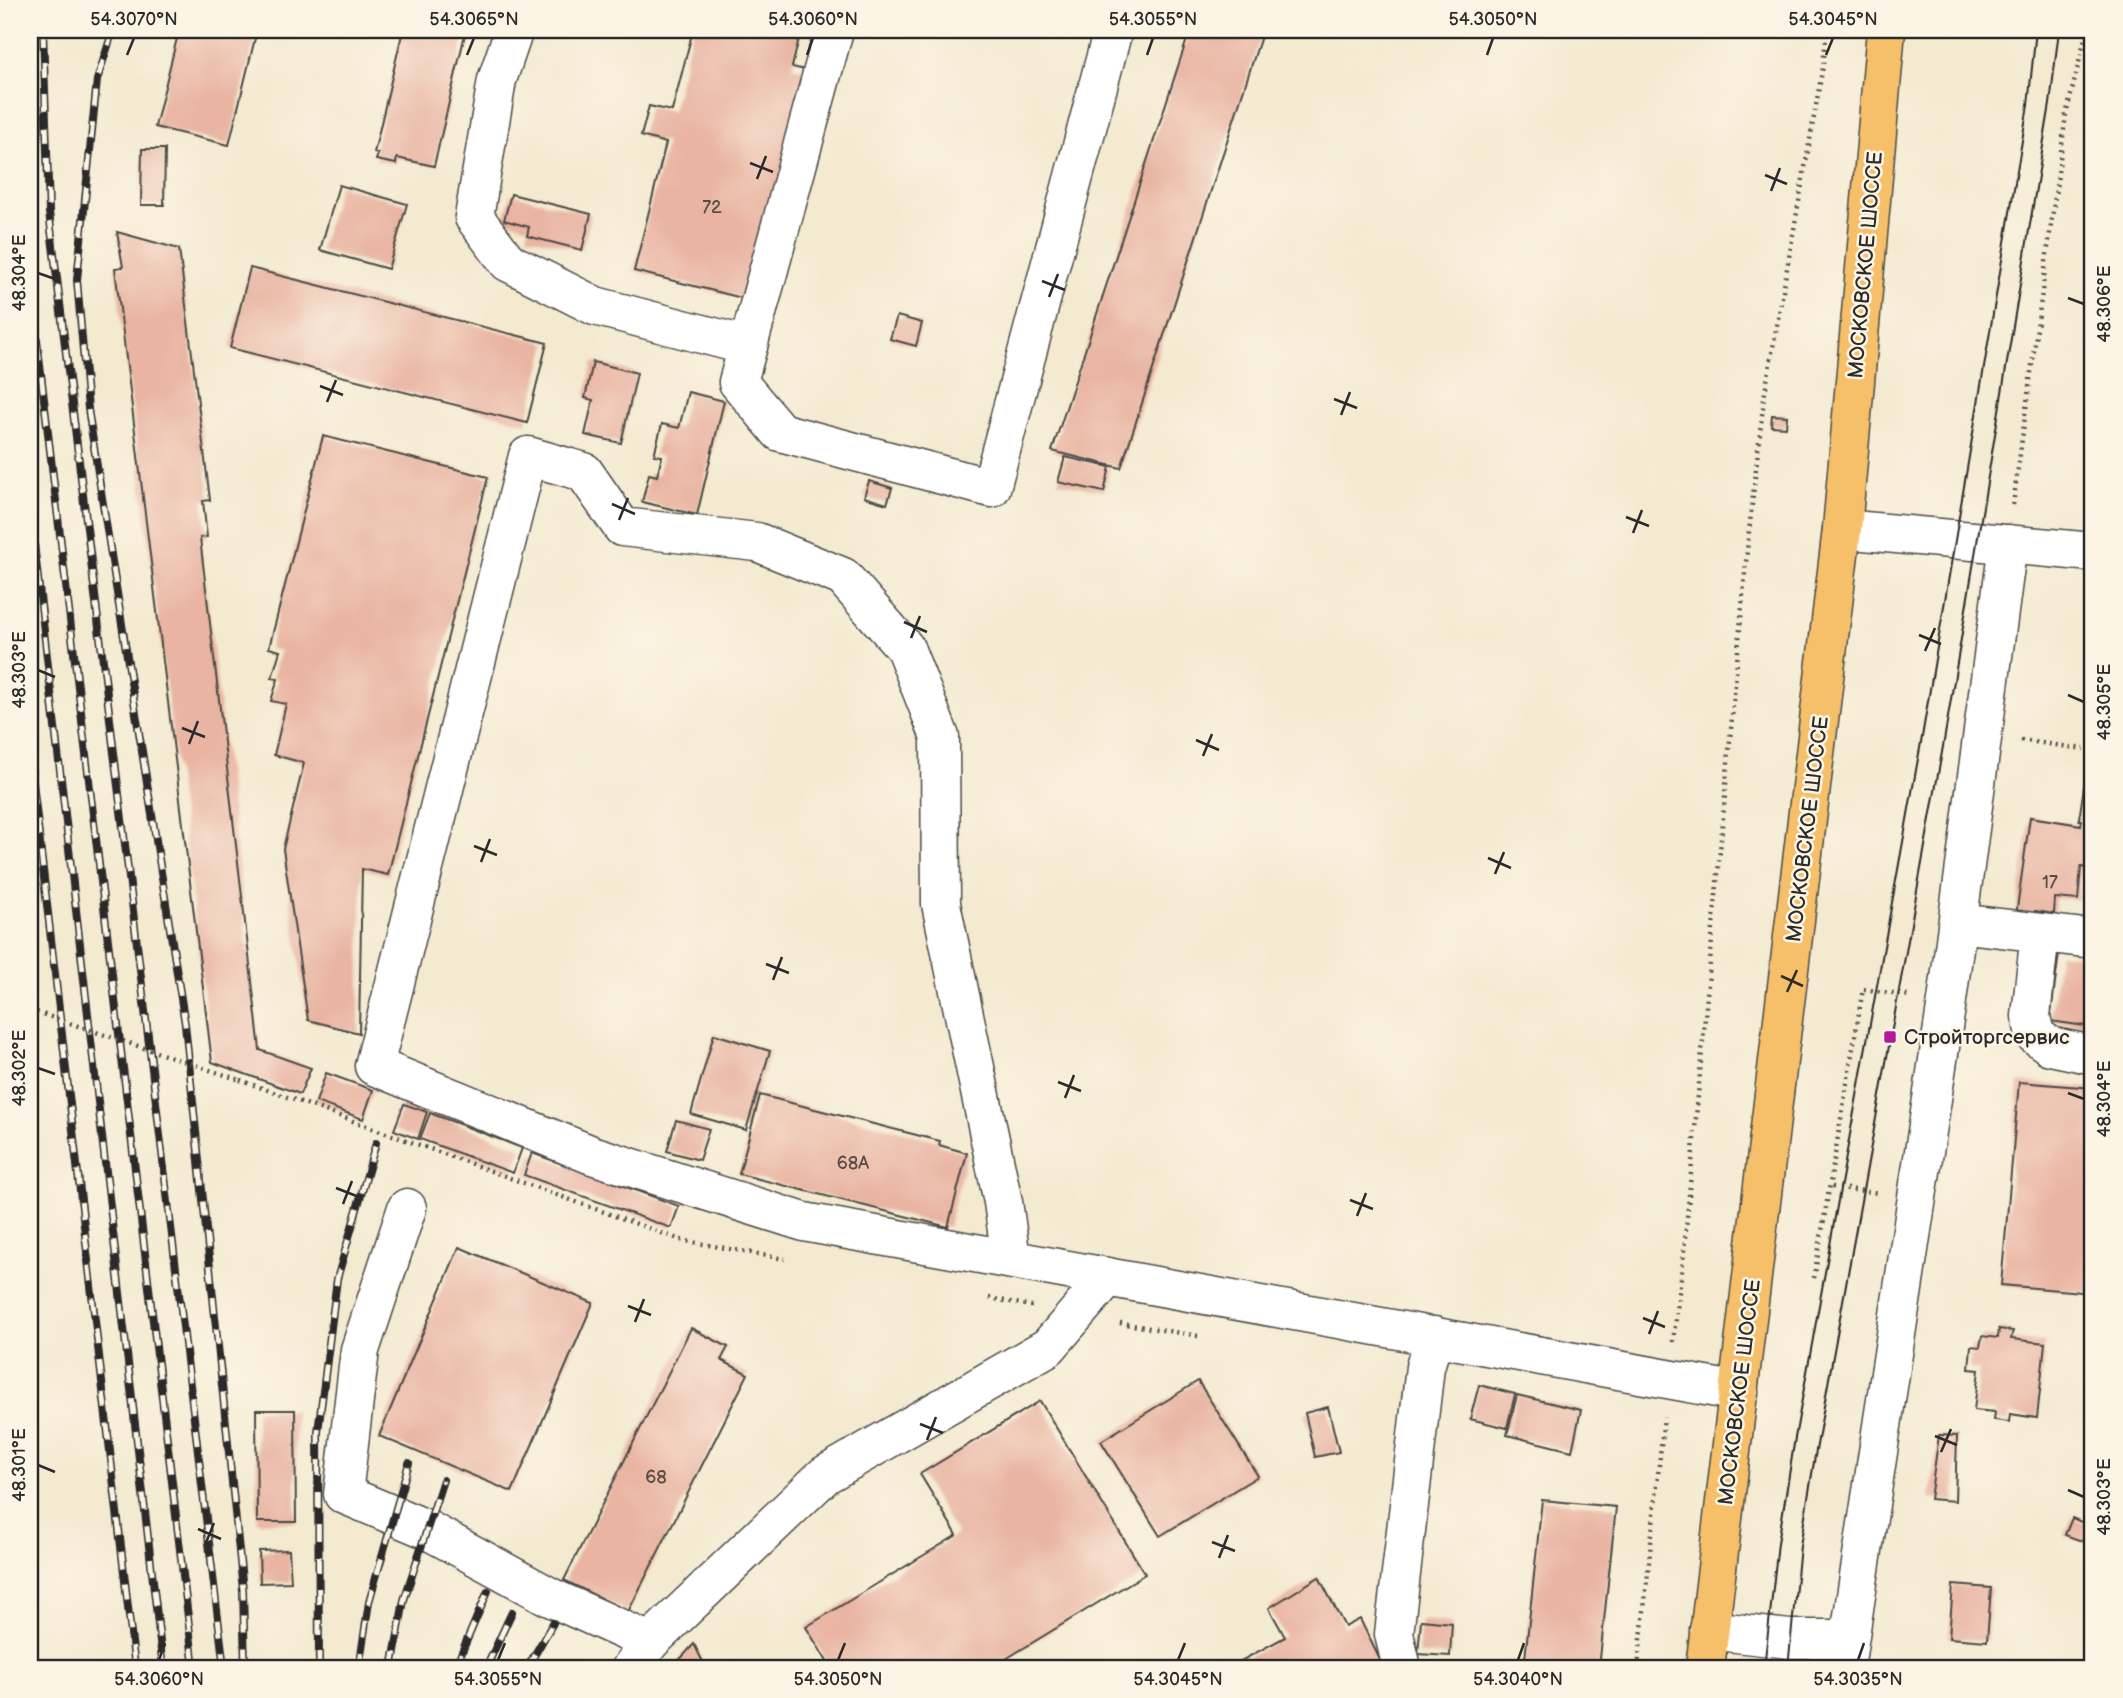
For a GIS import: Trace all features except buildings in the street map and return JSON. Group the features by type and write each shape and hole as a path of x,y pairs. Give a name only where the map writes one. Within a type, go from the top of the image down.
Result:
{"main road":[{"name":"МОСКОВСКОЕ ШОССЕ","path":"1705,1668 1842,529 1886,30"}],"lane":[{"path":"513,30 497,79 474,217 508,262 595,306 748,346"},
{"path":"834,30 738,383 780,432 991,488 1113,30"},
{"path":"1011,1259 1003,1202 941,904 940,737 905,649 843,577 757,542 622,527 584,472 528,456 374,1066 592,1154 804,1222 1739,1392"},
{"path":"1842,529 2093,551"},
{"path":"1709,1630 1790,1639 1846,1654 1947,1001 2008,544"},
{"path":"1958,923 2093,939"},
{"path":"2040,933 2031,1017 2035,1035 2050,1046 2093,1055"},
{"path":"407,1208 360,1350 343,1494 426,1529 550,1597 640,1655 825,1475 1048,1347 1108,1277"},
{"path":"1402,1668 1394,1634 1425,1367 1434,1336"}],"path":[{"path":"1638,1668 1683,1262 1745,567 1763,411 1823,66 1826,30"},
{"path":"2008,544 2066,115 2087,30"},
{"path":"1982,735 2084,749"},
{"path":"1814,1278 1832,1187 1863,989 1947,1001"},
{"path":"30,1010 240,1080 681,1240"},
{"path":"1832,1187 1915,1198"}],"tram line":[{"path":"1764,1668 1778,1543 1795,1438 1922,737 2028,105 2036,30"},
{"path":"1788,1668 1800,1546 1944,741 2050,104 2059,30"}],"railway":[{"path":"43,30 49,212 224,1668"},
{"path":"113,30 97,80 77,280 88,409 185,1024 243,1590 245,1668"},
{"path":"30,281 194,1668"},
{"path":"30,509 163,1668"},
{"path":"30,757 135,1668"},
{"path":"319,1668 318,1432 337,1279 376,1143"},
{"path":"359,1668 369,1602 409,1463"},
{"path":"392,1668 404,1600 443,1480"},
{"path":"455,1668 488,1591"},
{"path":"486,1668 512,1612"},
{"path":"527,1668 553,1623"},
{"path":"30,1651 31,1668"}],"place":[{"name":"Стройторгсервис","path":"1890,1037"}]}
